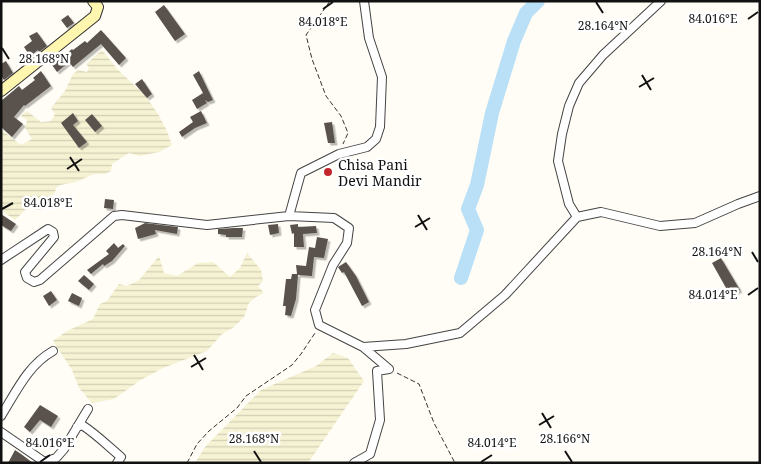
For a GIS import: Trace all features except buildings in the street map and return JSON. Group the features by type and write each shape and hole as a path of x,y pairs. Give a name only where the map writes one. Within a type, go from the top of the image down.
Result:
{"street":[{"path":"1,91 95,16 98,7 94,1"},
{"path":"289,216 300,173 339,154 367,147 376,139 380,127 382,77 369,38 364,1"},
{"path":"577,217 569,204 558,161 569,106 579,83 603,55 661,1"},
{"path":"364,347 406,344 460,333 505,295 577,217 601,212 660,226 695,223 760,196"},
{"path":"1,260 48,229 53,232 54,237 24,272 27,278 34,282 40,280 114,216 122,215 207,225 289,216 334,218 349,228 347,243 333,265 315,310 319,325 364,347 389,369"},
{"path":"1,416 26,375 38,360 53,350"},
{"path":"354,463 370,454 380,420 377,371 389,369"},
{"path":"1,432 44,462 56,458 64,449 88,409"},
{"path":"77,427 82,425 111,448 121,458 117,463"}],"path":[{"path":"330,1 306,35 312,59 326,96 341,116 348,133 339,154"},
{"path":"187,463 198,444 209,431 237,408 246,396 292,365 311,340 319,325"},
{"path":"389,369 419,384 434,423 455,463"}],"shaded area":[{"path":"102,50 118,70 144,94 158,114 172,145 159,152 140,156 129,153 112,164 111,171 105,174 94,174 76,182 60,185 49,199 47,208 37,210 28,207 15,220 1,210 1,160 3,153 1,151 1,132 3,131 21,145 32,139 25,128 27,120 21,116 27,111 41,122 51,121 55,114 51,108 65,91 73,74 78,70 87,72 89,67 86,64"},
{"path":"247,253 261,270 263,281 258,286 264,293 249,303 244,317 234,327 222,334 207,351 163,368 139,381 114,399 92,403 79,388 72,370 53,341 67,331 93,319 100,304 107,301 119,284 127,286 139,280 159,256 164,273 177,276 198,263 213,262 230,277 240,268"},
{"path":"333,353 348,358 364,381 308,463 195,463 205,447 261,390 316,366"}],"waterway":[{"path":"461,278 477,230 468,209 477,185 492,113 514,41 526,13 538,1"}],"place":[{"name":"Chisa Pani Devi Mandir","path":"328,172"}]}
